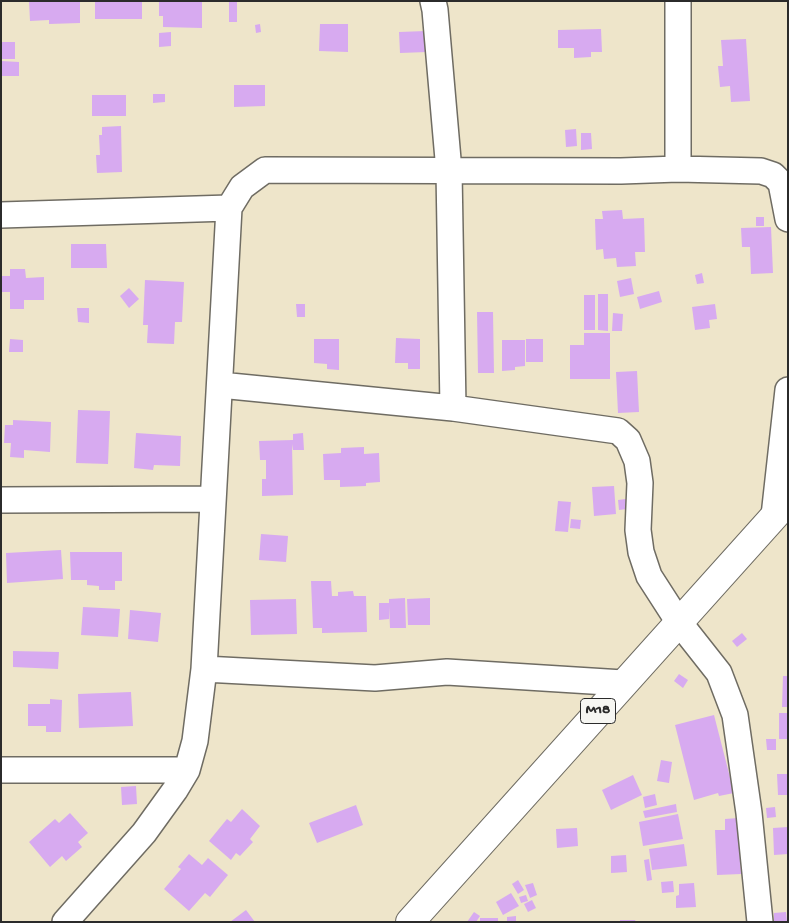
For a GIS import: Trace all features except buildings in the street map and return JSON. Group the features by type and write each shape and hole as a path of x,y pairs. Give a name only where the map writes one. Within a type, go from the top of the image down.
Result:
{"main road":[{"name":"M18","path":"410,922 678,621 781,509"}],"street":[{"path":"433,1 449,171 452,408"},
{"path":"678,1 678,169"},
{"path":"65,922 144,833 187,770 195,741 204,669 229,208 242,187 266,170 621,171 678,169 760,172 773,175 781,183 788,219"},
{"path":"1,216 229,208"},
{"path":"220,385 452,408 618,431 628,440 637,461 639,476 638,530 641,552 649,576 678,621 719,673 735,714 749,813 760,922"},
{"path":"781,509 788,390"},
{"path":"1,500 213,499"},
{"path":"204,669 376,678 447,672 623,684"},
{"path":"1,770 187,770"}]}
